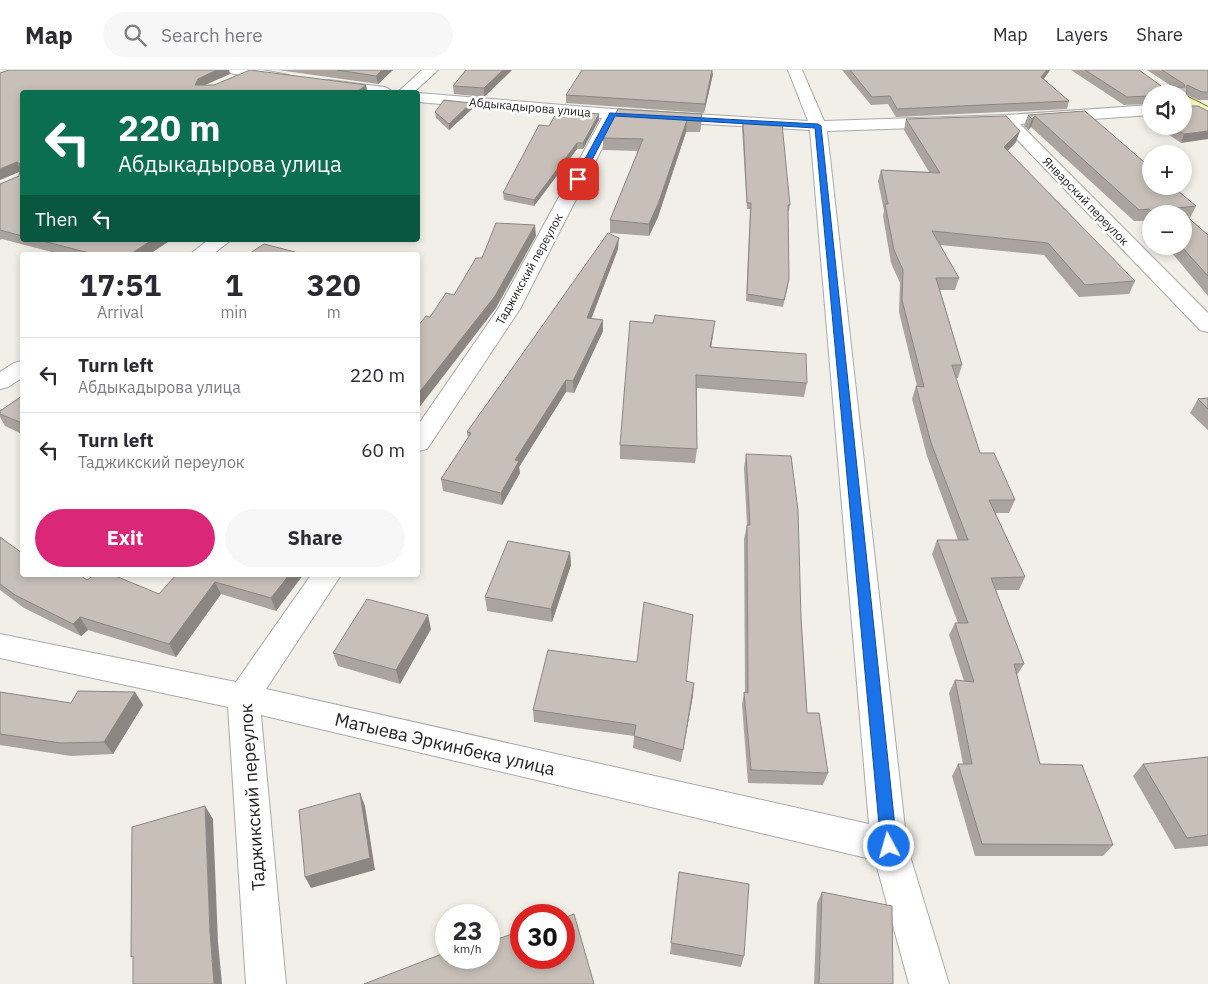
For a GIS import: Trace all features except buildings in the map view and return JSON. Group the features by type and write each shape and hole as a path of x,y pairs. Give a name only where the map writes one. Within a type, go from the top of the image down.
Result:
{"street":[{"path":"407,90 431,70"},
{"path":"796,70 818,126 889,846 929,984"},
{"path":"238,74 297,80"},
{"path":"316,83 369,90"},
{"name":"Абдыкадырова улица","path":"420,96 612,114 818,126 1007,120 1142,111"},
{"name":"Таджикский переулок","path":"420,440 509,309 612,114"},
{"name":"Январский переулок","path":"1007,120 1208,325"},
{"path":"204,252 218,242"},
{"path":"0,382 20,369"},
{"name":"Таджикский переулок","path":"266,984 243,697 326,577"},
{"name":"Матыева Эркинбека улица","path":"0,646 243,697 889,846"}],"route":[{"path":"578,179 612,114 818,126 889,846"}]}
